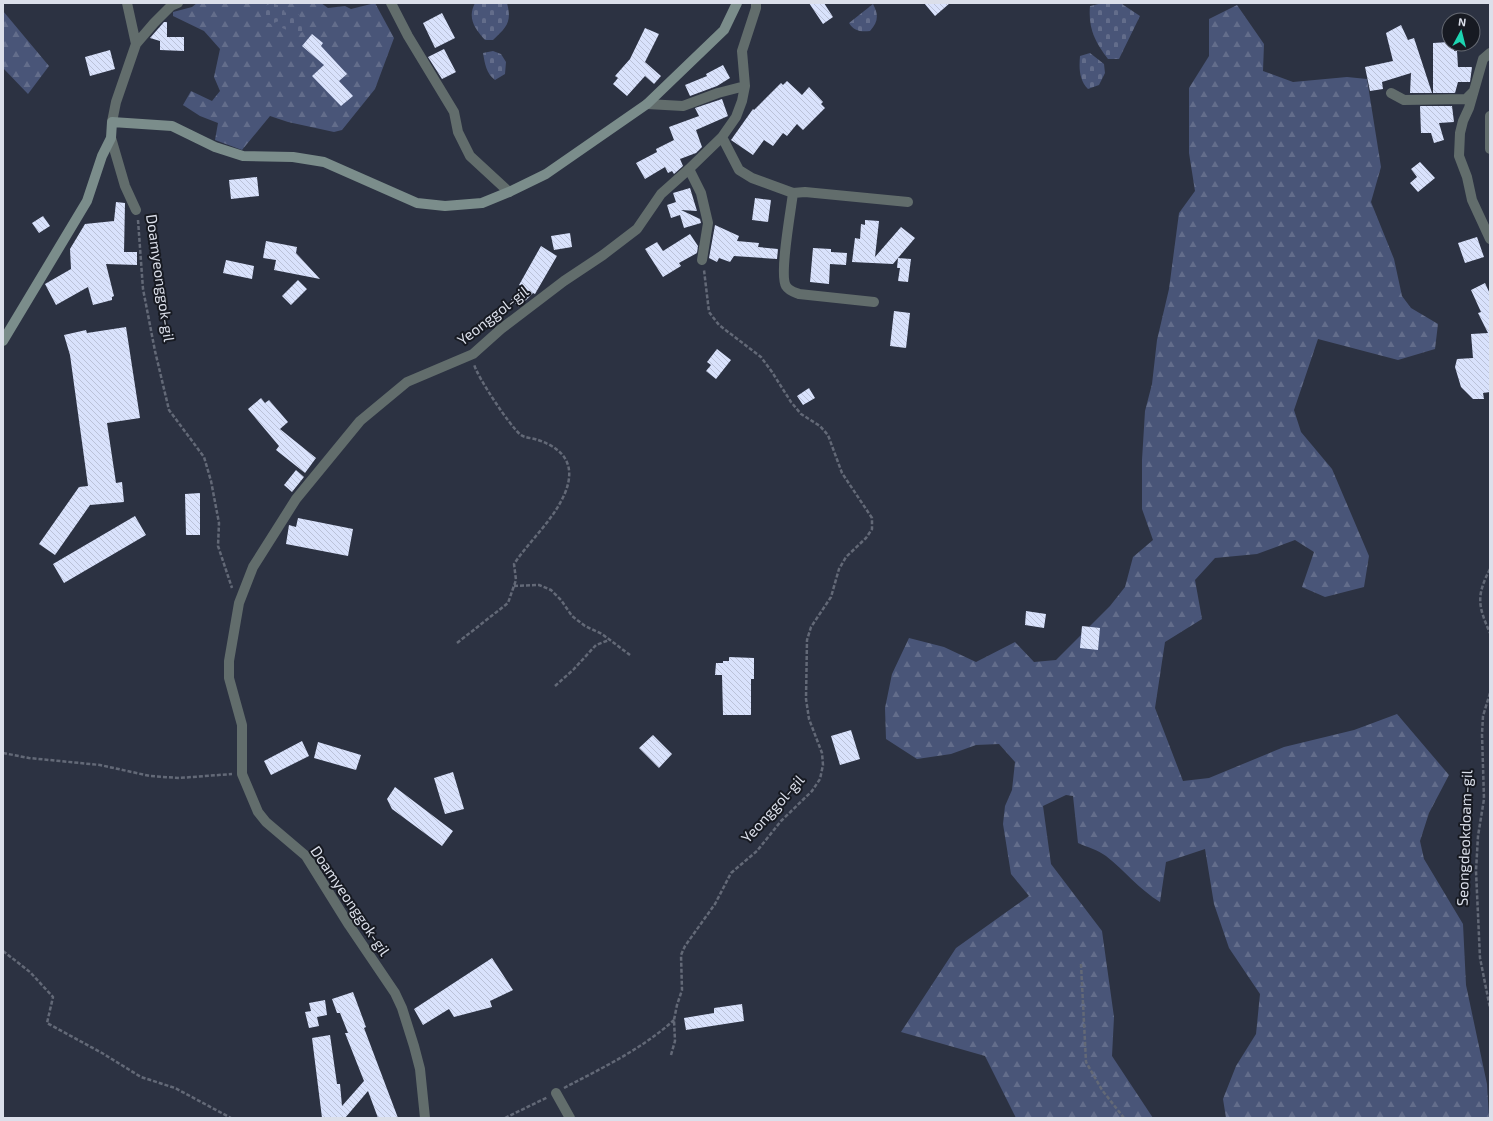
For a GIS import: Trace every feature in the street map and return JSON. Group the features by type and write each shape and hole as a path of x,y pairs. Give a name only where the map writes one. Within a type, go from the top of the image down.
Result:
{"main road":[{"path":"3,341 87,201 102,156 111,138 112,122 172,126 215,147 243,156 293,157 324,162 417,203 445,206 482,203 546,174 648,104 695,60 724,30 737,3"}],"street":[{"path":"127,3 136,44"},
{"path":"112,122 116,102 136,44 171,6 178,3"},
{"path":"391,3 408,36 454,112 458,132 470,156 509,192"},
{"name":"Yeonggol-gil","path":"239,603 253,568 292,505 360,421 407,382 473,354 501,329 564,280 603,255 637,229 661,194 722,137 736,117 742,102 745,86 742,51 756,8 756,3"},
{"path":"1490,53 1483,59 1460,133 1459,156 1467,178 1472,200 1490,239"},
{"path":"648,104 683,106 718,93 745,86"},
{"path":"1391,93 1404,100 1466,99 1473,92"},
{"path":"1490,116 1490,149"},
{"path":"722,137 739,170 752,178 793,193 805,192 908,202"},
{"name":"Doamyeonggok-gil","path":"111,138 123,179 136,210"},
{"path":"689,169 701,193 708,224 702,260"},
{"path":"793,193 783,270 785,285 790,291 799,294 874,302"},
{"name":"Doamyeonggok-gil","path":"239,603 229,661 229,672 233,696 242,725 242,774 258,812 266,822 306,856 349,925 395,993 402,1008 420,1069 425,1118"},
{"path":"556,1093 570,1118"}],"path":[{"name":"Doamyeonggok-gil","path":"136,210 139,222 143,289 155,351 169,410 204,457 211,481 219,523 218,546 227,576 239,603"},
{"name":"Yeonggol-gil","path":"671,1055 675,1041 674,1020 682,990 681,955 685,946 715,904 731,873 758,852 780,821 812,791 820,779 823,766 822,753 809,719 806,699 807,640 811,627 832,597 838,569 846,557 866,538 872,529 872,518 866,506 842,473 828,435 820,426 801,414 790,402 761,357 719,325 709,312 702,260"},
{"path":"457,643 508,603 516,580 514,564 550,521 565,493 569,473 564,455 554,446 521,435 490,395 475,370 473,354"},
{"path":"1490,568 1483,583 1479,598 1480,610 1490,633"},
{"path":"514,586 539,585 551,590 561,600 572,616 630,655"},
{"path":"555,686 573,670 596,645 609,640"},
{"name":"Seongdeokdoam-gil","path":"1490,693 1483,716 1482,734 1484,799 1478,836 1476,871 1480,958 1490,1008"},
{"path":"3,753 29,758 100,765 150,776 179,778 242,774"},
{"path":"3,951 30,972 53,997 47,1023 141,1077 175,1088 231,1118"},
{"path":"1081,964 1086,1062 1102,1090 1124,1118"},
{"path":"505,1118 556,1093 616,1060 656,1036 674,1020"}],"green space":[{"path":"197,3 321,3 328,8 345,6 351,9 375,3 394,38 375,89 342,130 334,132 288,122 270,116 242,150 215,140 218,123 200,116 183,105 191,91 212,101 220,91 214,77 220,49 204,31 173,16 173,12 192,7"},
{"path":"272,3 283,7 285,13 288,10 298,14 305,25 303,32 296,34 280,27 279,21 271,24 264,21 259,12 263,7"},
{"path":"475,3 507,3 509,15 507,24 493,40 485,40 473,23 472,14"},
{"path":"1103,3 1122,4 1140,16 1119,59 1108,59 1099,47 1091,28 1090,6"},
{"path":"873,4 877,18 875,25 870,31 860,31 853,28 849,23"},
{"path":"1237,5 1264,44 1263,71 1293,82 1347,77 1367,79 1381,167 1371,202 1394,259 1402,296 1411,308 1438,324 1435,349 1398,360 1318,339 1294,410 1301,432 1332,469 1369,556 1364,587 1325,597 1302,587 1314,552 1295,540 1257,554 1215,558 1195,580 1202,619 1165,642 1155,708 1183,781 1209,778 1284,747 1354,730 1397,714 1449,775 1429,813 1420,841 1424,859 1463,924 1466,985 1487,1084 1489,1118 1226,1118 1223,1099 1236,1066 1256,1034 1260,994 1229,948 1214,904 1205,849 1166,862 1160,902 1146,892 1106,856 1096,850 1078,843 1073,796 1066,795 1043,806 1051,864 1102,931 1114,1017 1112,1056 1153,1118 1016,1118 985,1056 901,1032 956,948 1029,896 1011,874 1003,824 1005,806 1012,790 1015,762 999,744 976,745 951,754 917,759 886,739 885,708 892,674 909,638 944,647 976,662 1015,642 1034,662 1056,660 1110,606 1125,587 1133,557 1153,540 1142,509 1142,460 1145,411 1152,384 1157,340 1169,289 1179,213 1195,191 1189,153 1189,88 1209,56 1209,19"},
{"path":"3,11 49,66 28,94 3,68"},
{"path":"493,51 501,54 506,62 505,74 495,80 485,65 483,53"},
{"path":"1090,53 1104,64 1105,73 1099,85 1088,89 1081,78 1080,56"}],"building":[{"path":"809,3 824,3 833,17 823,24"},
{"path":"924,3 950,3 935,16"},
{"path":"442,13 455,38 435,48 423,23"},
{"path":"164,22 167,22 167,37 184,37 184,51 160,50 160,41 150,38"},
{"path":"1401,25 1408,40 1414,38 1432,93 1410,93 1411,73 1382,82 1383,89 1370,91 1365,67 1393,61 1386,33"},
{"path":"645,28 659,34 645,62 661,76 654,84 645,76 627,96 613,84 618,78 615,76 630,59"},
{"path":"312,34 323,43 321,46 347,74 339,81 353,96 341,106 312,76 324,65 302,46"},
{"path":"1441,42 1441,52 1457,52 1458,67 1472,67 1470,82 1458,82 1455,93 1433,93 1433,43"},
{"path":"444,49 456,72 442,79 428,57"},
{"path":"110,50 115,69 90,76 85,57"},
{"path":"723,65 730,78 717,86 690,96 685,85 707,76 706,74"},
{"path":"787,81 802,95 809,87 823,102 821,104 825,108 803,130 797,124 787,136 783,133 773,146 764,140 753,155 731,140 753,109 754,110 781,83 783,85"},
{"path":"722,99 728,116 696,130 702,147 696,153 680,159 683,166 674,174 672,171 668,173 665,167 645,179 636,163 657,152 656,149 674,140 669,127 699,116 695,108"},
{"path":"1420,106 1452,106 1454,122 1439,123 1444,140 1434,143 1431,133 1421,133"},
{"path":"1420,162 1435,178 1418,192 1410,183 1417,177 1411,169"},
{"path":"257,177 259,196 231,199 229,180"},
{"path":"690,188 697,211 681,210 700,219 701,223 684,228 680,215 671,218 667,205 676,202 673,193"},
{"path":"755,198 771,200 768,222 752,220"},
{"path":"116,202 125,203 124,252 137,252 137,265 106,264 114,296 112,297 112,300 93,305 88,287 56,305 45,284 71,269 70,249 85,224 114,221"},
{"path":"43,216 50,226 39,233 32,223"},
{"path":"865,220 879,221 875,257 901,227 915,238 893,264 852,262 855,238 860,239 861,224 865,225"},
{"path":"715,225 739,236 737,241 759,243 758,247 778,249 777,259 734,256 730,262 719,258 717,262 709,258"},
{"path":"570,233 572,247 554,250 551,236"},
{"path":"690,234 698,246 697,253 679,263 681,266 663,277 645,249 657,242 663,251"},
{"path":"1477,237 1484,257 1465,263 1458,243"},
{"path":"266,241 297,247 296,253 320,279 274,270 276,260 263,258"},
{"path":"541,246 557,256 535,294 533,293 519,307 511,300 522,287 519,285"},
{"path":"813,248 831,249 831,252 847,253 846,265 830,264 829,284 810,282"},
{"path":"898,258 911,259 908,282 898,281 900,268 897,268"},
{"path":"226,260 254,266 252,279 223,273"},
{"path":"298,280 307,289 291,305 282,296"},
{"path":"1485,283 1490,294 1490,392 1483,393 1484,399 1473,399 1461,387 1455,367 1457,359 1473,358 1471,334 1488,333 1478,313 1481,312 1471,290"},
{"path":"894,311 910,313 906,348 890,346"},
{"path":"126,327 140,418 107,423 116,483 122,482 124,502 90,505 55,555 39,544 79,487 88,486 70,355 64,335 86,330 87,333"},
{"path":"717,349 731,360 716,379 706,371 711,365 707,362"},
{"path":"809,388 815,398 803,405 797,396"},
{"path":"261,398 265,403 269,400 288,422 280,429 316,458 305,473 276,450 279,446 248,409"},
{"path":"296,470 304,477 292,492 284,485"},
{"path":"200,493 200,535 186,535 185,494"},
{"path":"135,516 146,535 64,583 53,564"},
{"path":"298,518 353,529 348,556 286,544 289,525 296,527"},
{"path":"1026,611 1046,614 1044,628 1025,625"},
{"path":"1082,626 1100,628 1098,650 1080,648"},
{"path":"729,657 754,658 754,679 751,679 751,715 723,715 722,675 715,675 716,663 729,661"},
{"path":"851,730 860,759 840,765 831,736"},
{"path":"653,735 672,754 659,768 639,748"},
{"path":"302,741 309,756 271,775 264,761"},
{"path":"318,742 361,755 356,770 314,758"},
{"path":"453,772 464,809 445,814 434,778"},
{"path":"395,787 453,831 442,846 392,809 387,799"},
{"path":"492,958 513,990 490,1001 492,1007 454,1017 449,1009 423,1025 414,1009"},
{"path":"353,992 366,1027 364,1028 398,1118 378,1118 368,1091 345,1118 322,1118 312,1038 330,1035 337,1084 340,1084 342,1106 364,1081 345,1033 348,1033 340,1013 337,1013 332,999"},
{"path":"325,1000 327,1015 317,1017 319,1026 309,1028 305,1012 311,1011 309,1003"},
{"path":"742,1004 744,1021 686,1030 684,1018 714,1013 714,1008"}]}
